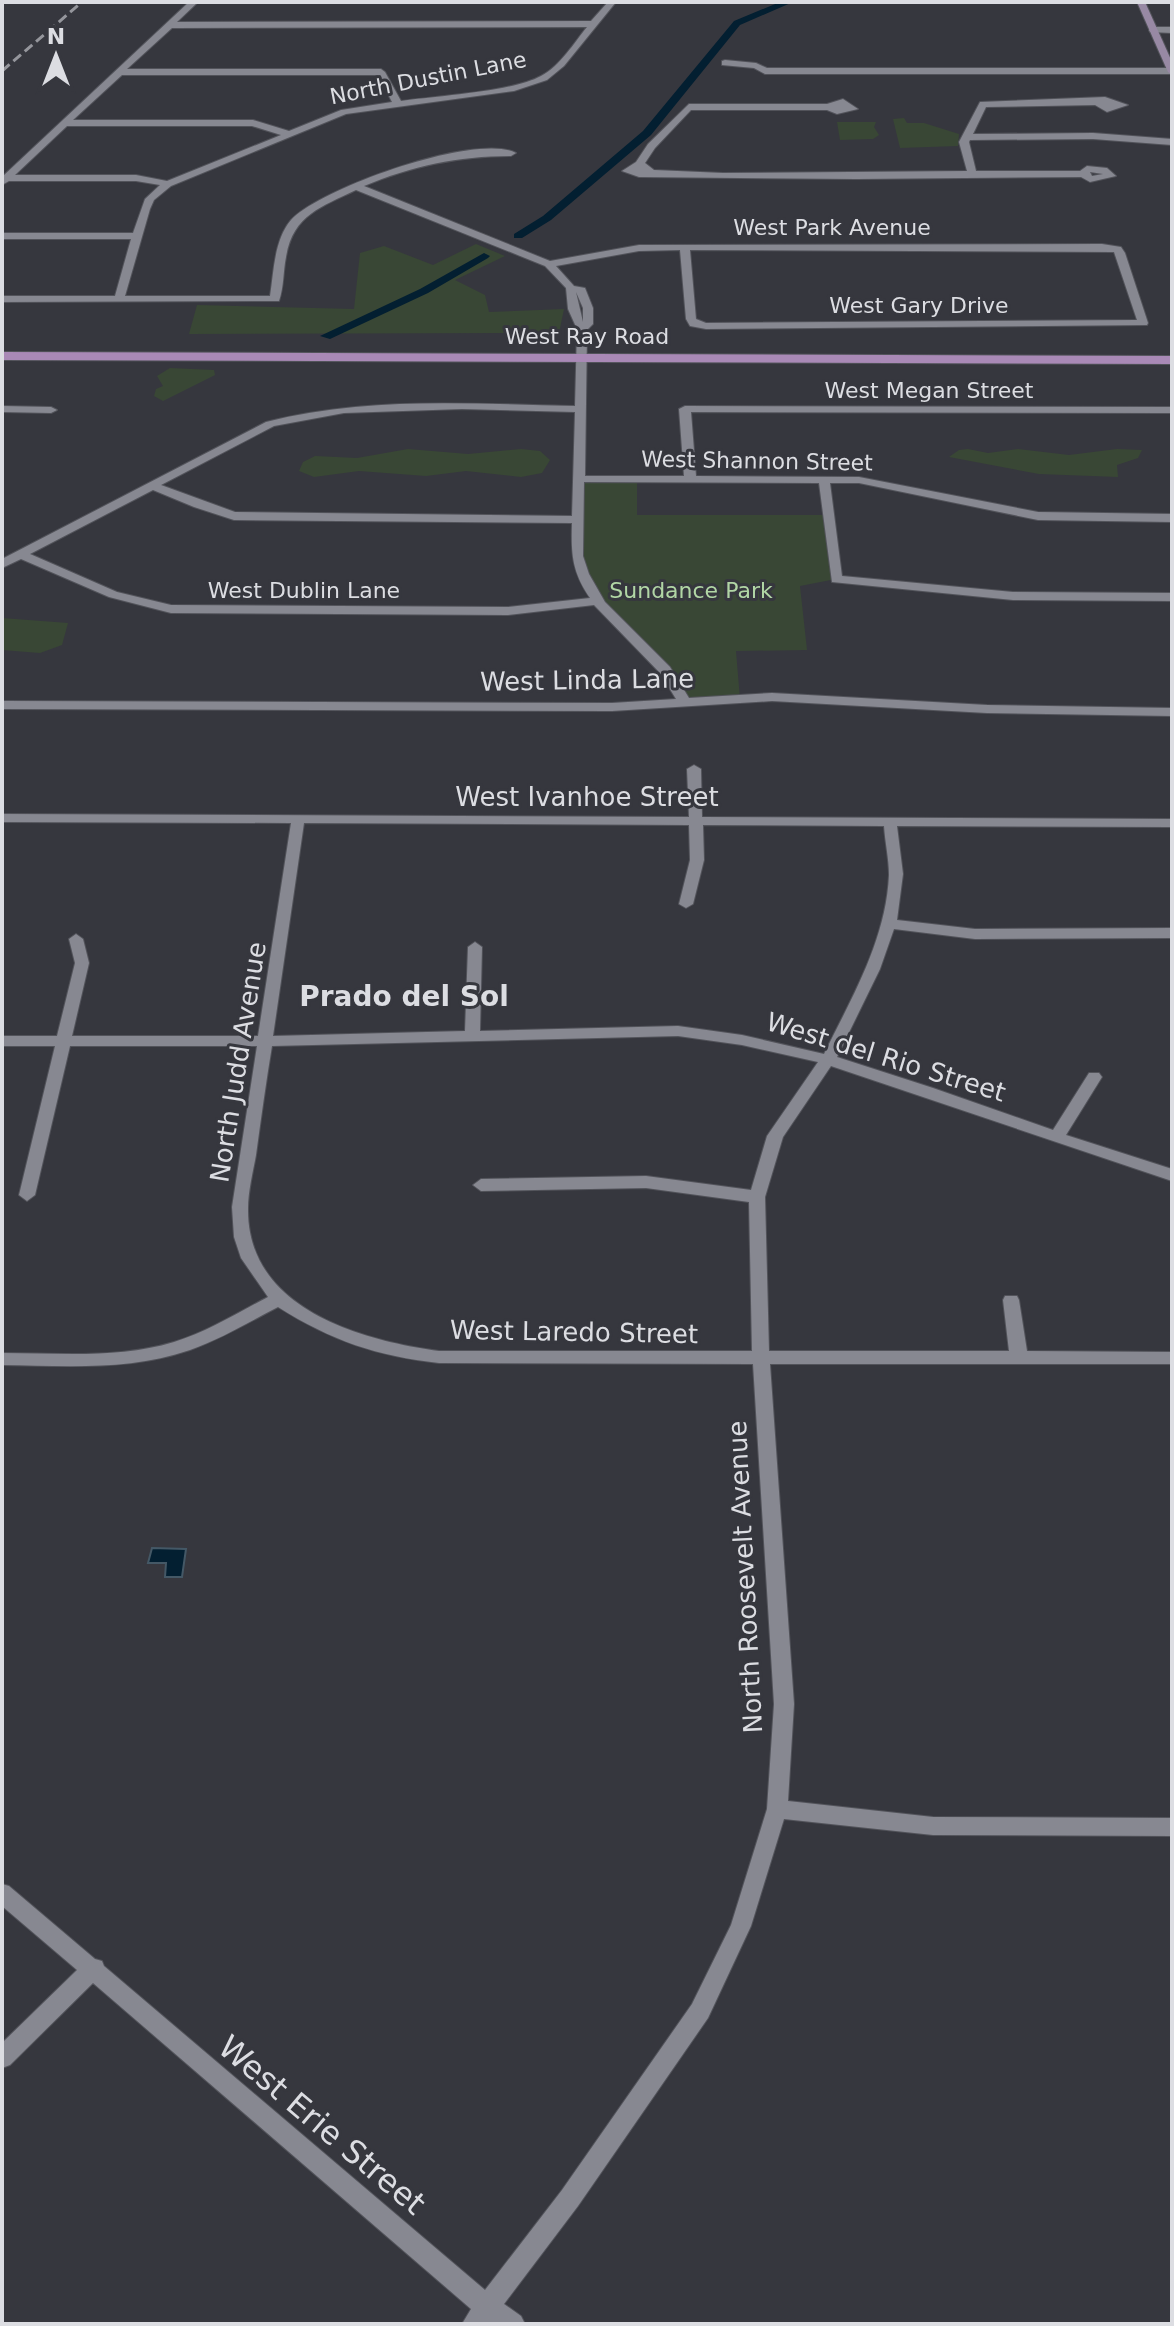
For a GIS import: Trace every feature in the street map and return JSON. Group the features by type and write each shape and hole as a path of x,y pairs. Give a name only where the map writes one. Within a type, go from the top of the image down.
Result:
{"main road":[{"path":"1141,2 1172,71"},
{"name":"West Ray Road","path":"2,344 1172,360"},
{"name":"West Ray Road","path":"2,356 1172,347"}],"street":[{"path":"4,180 194,2"},
{"name":"North Dustin Lane","path":"119,299 150,199 168,184 344,112 514,88 544,78 561,64 612,2"},
{"path":"170,25 593,24"},
{"path":"1153,30 1172,30"},
{"path":"725,63 756,66 765,71 1172,71"},
{"path":"118,72 381,72 397,103"},
{"path":"972,173 965,147 983,104 990,101 1100,102"},
{"path":"828,107 689,107 643,169 727,174 1083,174"},
{"path":"64,123 253,123 288,134"},
{"path":"967,137 1076,137 1172,142"},
{"path":"1076,137 1172,151"},
{"path":"2,299 275,299 288,231 310,209 355,186 417,162 479,152 511,153"},
{"path":"4,180 136,178 168,184"},
{"path":"355,186 549,264 571,288 581,290 588,308 588,324 582,329 580,352 577,556 582,580 595,601 667,672 685,703"},
{"path":"2,236 137,236"},
{"name":"West Gary Drive","path":"685,247 694,324 1143,323"},
{"name":"West Park Avenue","path":"549,264 639,248 1117,249 1143,323"},
{"path":"2,564 270,424 311,411 354,408 579,409"},
{"path":"2,409 51,410"},
{"name":"West Megan Street","path":"690,479 685,409 1172,410"},
{"name":"West Shannon Street","path":"578,479 824,479 886,483 1038,516 1172,518"},
{"path":"824,479 836,579 997,595 1172,597"},
{"path":"153,486 234,516 577,520"},
{"name":"West Dublin Lane","path":"23,555 99,592 128,602 171,609 508,611 595,601"},
{"name":"West Linda Lane","path":"2,705 612,707 772,697 987,709 1172,712"},
{"path":"686,904 697,860 694,769"},
{"name":"West Ivanhoe Street","path":"2,818 1172,823"},
{"name":"North Judd Avenue","path":"279,1299 250,1264 241,1244 240,1207 298,820"},
{"name":"North Roosevelt Avenue","path":"480,2315 570,2198 700,2011 741,1926 777,1809 784,1704 761,1360 755,1235 757,1197 775,1136 829,1058 873,969 889,924 896,874 890,821"},
{"path":"889,924 975,934 1172,933"},
{"path":"27,1195 82,963 76,939"},
{"path":"472,1036 475,947"},
{"name":"West del Rio Street","path":"2,1041 266,1041 678,1031 740,1037 829,1058 1172,1175"},
{"path":"1057,1136 1094,1077"},
{"path":"481,1185 646,1182 757,1197"},
{"path":"2,1359 94,1360 171,1350 223,1330 279,1299"},
{"name":"West Laredo Street","path":"279,1299 324,1329 379,1350 439,1357 761,1360 1172,1358"},
{"path":"1011,1300 1019,1358"},
{"path":"777,1809 933,1826 1172,1827"},
{"name":"West Erie Street","path":"2,1893 94,1968 480,2315 513,2324"},
{"path":"2,2058 94,1968"}],"green space":[{"path":"904,118 907,123 924,123 959,134 958,146 900,148 893,119"},
{"path":"837,122 876,122 874,127 879,135 873,139 840,140"},
{"path":"476,244 505,256 455,280 485,295 489,312 564,309 559,333 548,336 538,333 189,334 197,305 354,309 360,253 384,246 433,265"},
{"path":"170,368 214,370 215,375 163,401 154,396 156,389 163,386 157,376"},
{"path":"408,449 468,454 521,449 540,451 550,460 542,473 521,477 466,471 426,476 359,471 314,477 299,471 303,462 315,456 357,458"},
{"path":"1018,449 1069,455 1117,449 1142,450 1138,458 1117,465 1118,477 1039,474 949,457 959,450 988,453"},
{"name":"Sundance Park","path":"578,479 637,479 637,515 829,515 836,579 800,586 807,650 736,651 740,699 685,703 582,580"},
{"path":"2,618 68,623 62,645 40,653 2,650"}],"water":[{"path":"152,1548 186,1549 182,1577 165,1577 166,1563 148,1563"}],"waterway":[{"path":"518,236 547,218 647,133 737,23 788,2"},
{"path":"326,336 424,291 484,256"}],"railway":[{"path":"2,71 82,2"}],"district":[{"name":"Prado del Sol","path":"404,996"}]}
